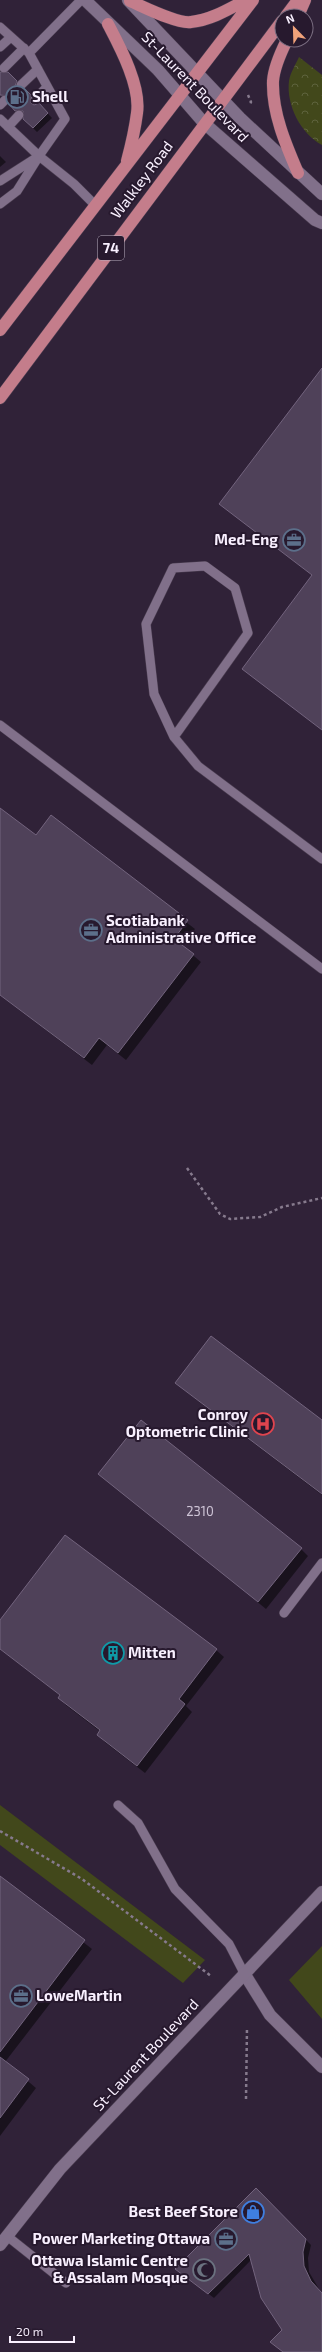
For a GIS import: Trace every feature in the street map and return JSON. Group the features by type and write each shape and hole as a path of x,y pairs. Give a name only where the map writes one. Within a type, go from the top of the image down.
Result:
{"main road":[{"path":"129,1 162,15 190,22 220,14 246,0"},
{"name":"Walkley Road","path":"0,330 96,206 196,72 253,0"},
{"path":"108,24 121,48 134,85 138,112 126,166"},
{"name":"Walkley Road","path":"0,398 274,31"},
{"path":"283,48 279,57 273,80 281,130 298,173"}],"street":[{"name":"St-Laurent Boulevard","path":"85,0 108,24 158,70 180,93 204,124 315,220 322,223"},
{"name":"St-Laurent Boulevard","path":"129,1 222,99 298,173 322,194"},
{"name":"St-Laurent Boulevard","path":"4,2241 60,2169 322,1892"},
{"path":"244,1973 270,2016 322,2067"}],"lane":[{"path":"4,68 26,51 81,0"},
{"path":"0,27 26,51 38,69 65,119 17,191 0,204"},
{"path":"0,47 11,37"},
{"path":"21,84 38,69"},
{"path":"35,99 47,87"},
{"path":"8,127 19,115"},
{"path":"0,119 39,156 74,184 96,206"},
{"path":"0,181 39,156"},
{"path":"174,737 248,633 235,588 206,566 174,568 146,624 154,694 174,737 198,766 322,859"},
{"path":"0,725 322,969"},
{"path":"284,1613 322,1564"},
{"path":"118,1805 138,1823 175,1888 229,1944 244,1973"},
{"path":"4,2241 66,2283"}],"path":[{"path":"252,102 258,102"},
{"path":"187,1168 220,1214 230,1219 260,1217 282,1207 322,1198"},
{"path":"0,1830 82,1880 211,1976"},
{"path":"246,2099 247,2027"}],"green space":[{"path":"299,57 322,75 322,145 308,134 296,118 290,100 289,81"},
{"path":"0,1805 205,1960 183,1983 0,1845"},
{"path":"322,1946 322,2019 289,1980"}],"building":[{"name":"Shell","path":"0,72 8,72 17,81 15,86 17,89 25,89 31,95 31,103 34,105 39,103 48,113 33,128 23,119 23,111 15,111 9,104 9,96 0,95"},
{"name":"Med-Eng","path":"322,368 322,730 242,669 312,575 219,504"},
{"name":"Scotiabank Administrative Office","path":"0,808 36,835 51,815 188,920 174,939 194,954 118,1053 99,1038 84,1058 0,995"},
{"path":"211,1336 322,1420 322,1494 175,1383"},
{"path":"141,1420 302,1548 258,1602 98,1474"},
{"name":"Mitten","path":"65,1535 217,1649 179,1699 185,1704 137,1766 97,1735 100,1730 58,1698 60,1695 0,1649 0,1620"},
{"name":"LoweMartin","path":"0,1876 85,1940 0,2052"},
{"path":"0,2057 29,2079 0,2118"},
{"name":"Ottawa Islamic Centre & Assalam Mosque","path":"256,2188 306,2239 303,2252 304,2266 311,2281 322,2293 322,2352 283,2352 270,2342 282,2330 261,2298 249,2254 208,2294 175,2269"}],"place":[{"name":"Shell","path":"17,97"},
{"name":"Med-Eng","path":"294,540"},
{"name":"Scotiabank Administrative Office","path":"91,930"},
{"name":"Conroy Optometric Clinic","path":"263,1424"},
{"name":"Mitten","path":"113,1653"},
{"name":"LoweMartin","path":"21,1996"},
{"name":"Best Beef Store","path":"253,2212"},
{"name":"Power Marketing Ottawa","path":"226,2239"},
{"name":"Ottawa Islamic Centre & Assalam Mosque","path":"204,2270"}]}
